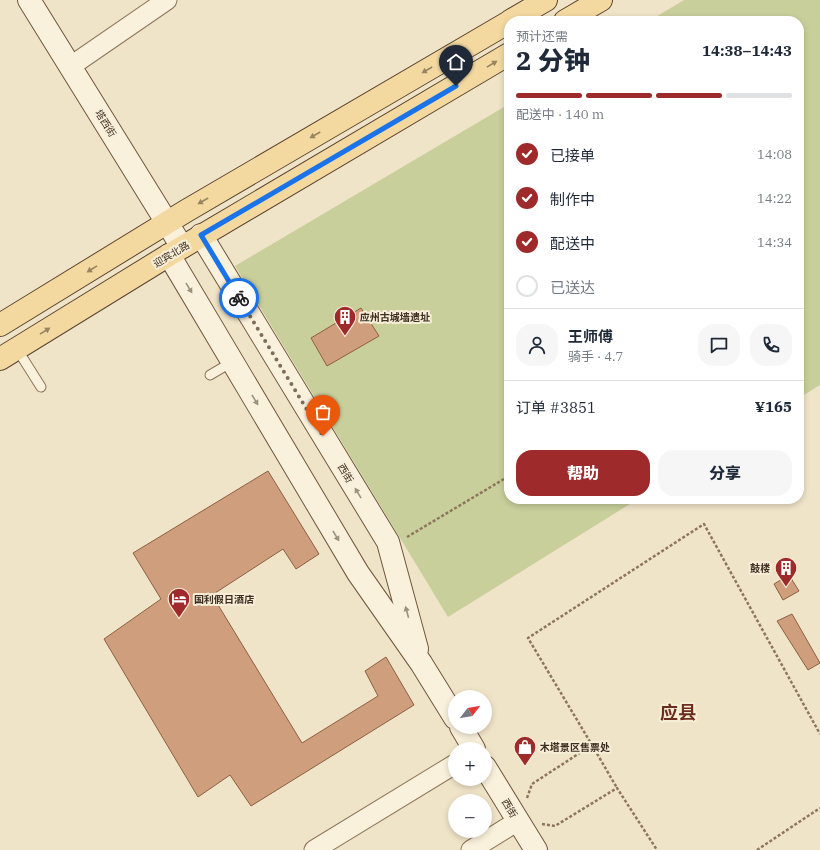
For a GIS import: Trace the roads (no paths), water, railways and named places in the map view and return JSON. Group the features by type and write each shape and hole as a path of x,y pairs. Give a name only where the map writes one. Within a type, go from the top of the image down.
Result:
{"main road":[{"path":"519,16 546,0"},
{"path":"574,16 601,0"},
{"path":"0,325 167,223 504,25"},
{"name":"迎宾北路","path":"8,354 201,235 504,57"}],"street":[{"name":"塔西街","path":"29,0 167,223 175,251"},
{"path":"71,66 167,0"},
{"name":"西街","path":"201,235 388,542 421,663"},
{"name":"西街","path":"175,251 232,362 358,573 421,663 448,707"},
{"path":"314,850 448,768"},
{"name":"西街","path":"492,778 536,850"},
{"path":"471,850 518,821"}],"lane":[{"path":"8,354 41,387"},
{"path":"210,375 232,362"}],"place":[{"name":"应州古城墙遗址","path":"345,336"},
{"name":"鼓楼","path":"786,588"},
{"name":"国利假日酒店","path":"179,618"},
{"name":"木塔景区售票处","path":"525,766"}],"district":[{"name":"应县","path":"678,713"}]}
